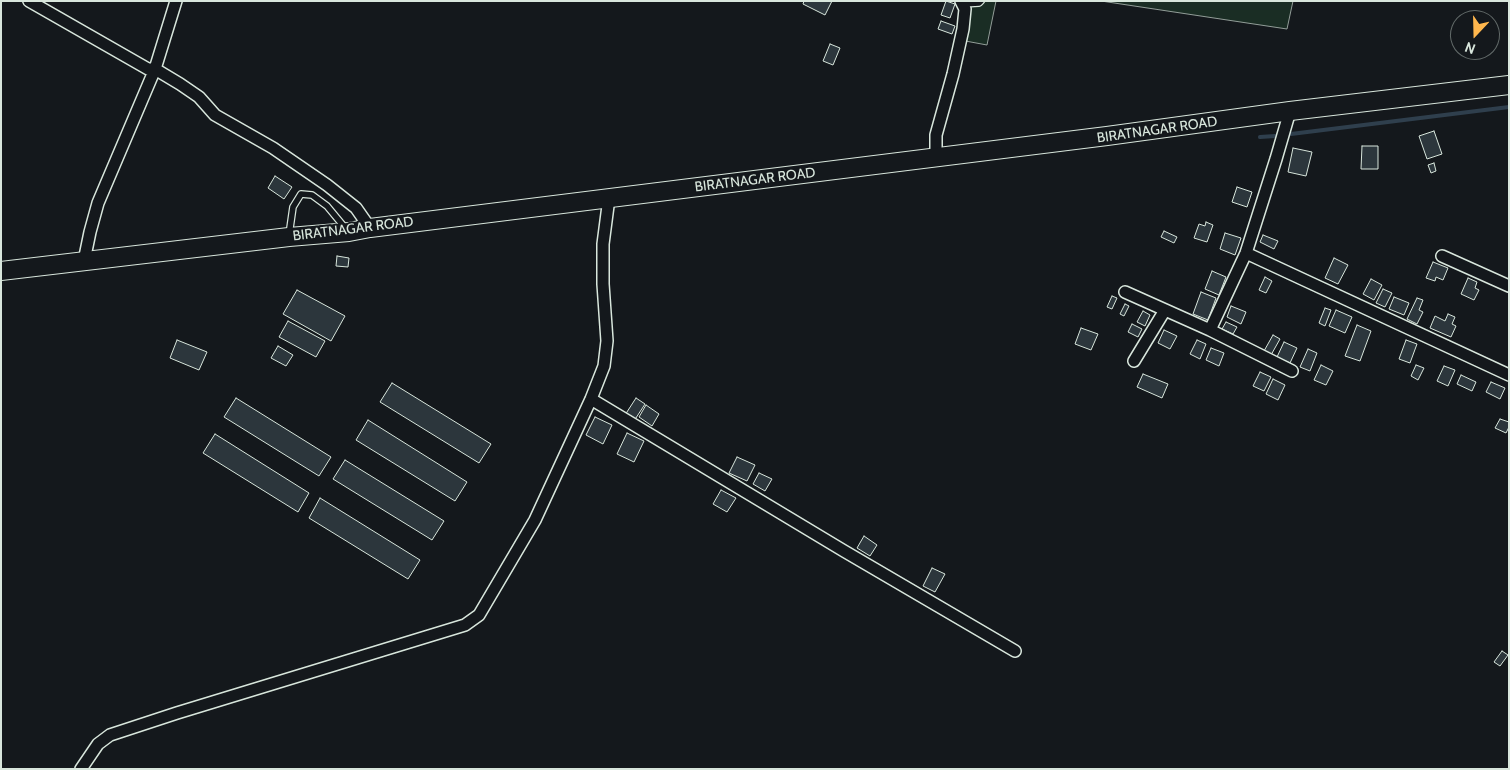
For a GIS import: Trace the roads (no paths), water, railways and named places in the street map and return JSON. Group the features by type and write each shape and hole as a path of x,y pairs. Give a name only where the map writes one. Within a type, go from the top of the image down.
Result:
{"main road":[{"name":"BIRATNAGAR ROAD","path":"1,271 289,237 349,232 1509,85"}],"street":[{"path":"29,1 148,69 155,69 199,96 215,115 273,148 327,185 356,208 370,228"},
{"path":"84,261 98,203 155,69 176,1"},
{"path":"936,157 936,135 963,28 965,9 961,3"},
{"path":"1210,330 1246,253 1290,112"},
{"path":"81,769 98,744 110,735 465,625 479,615 535,520 591,399 604,366 607,341 603,284 603,244 609,198"},
{"path":"1246,253 1509,375"},
{"path":"1442,256 1509,286"},
{"path":"1125,292 1210,330 1292,371"},
{"path":"1134,361 1165,310"},
{"path":"591,399 1015,651"}],"lane":[{"path":"961,3 979,3 981,1"},
{"path":"289,237 293,207 301,194 312,195 327,206 349,232"}],"waterway":[{"path":"1291,134 1509,107"},
{"path":"1260,137 1275,136"}]}
